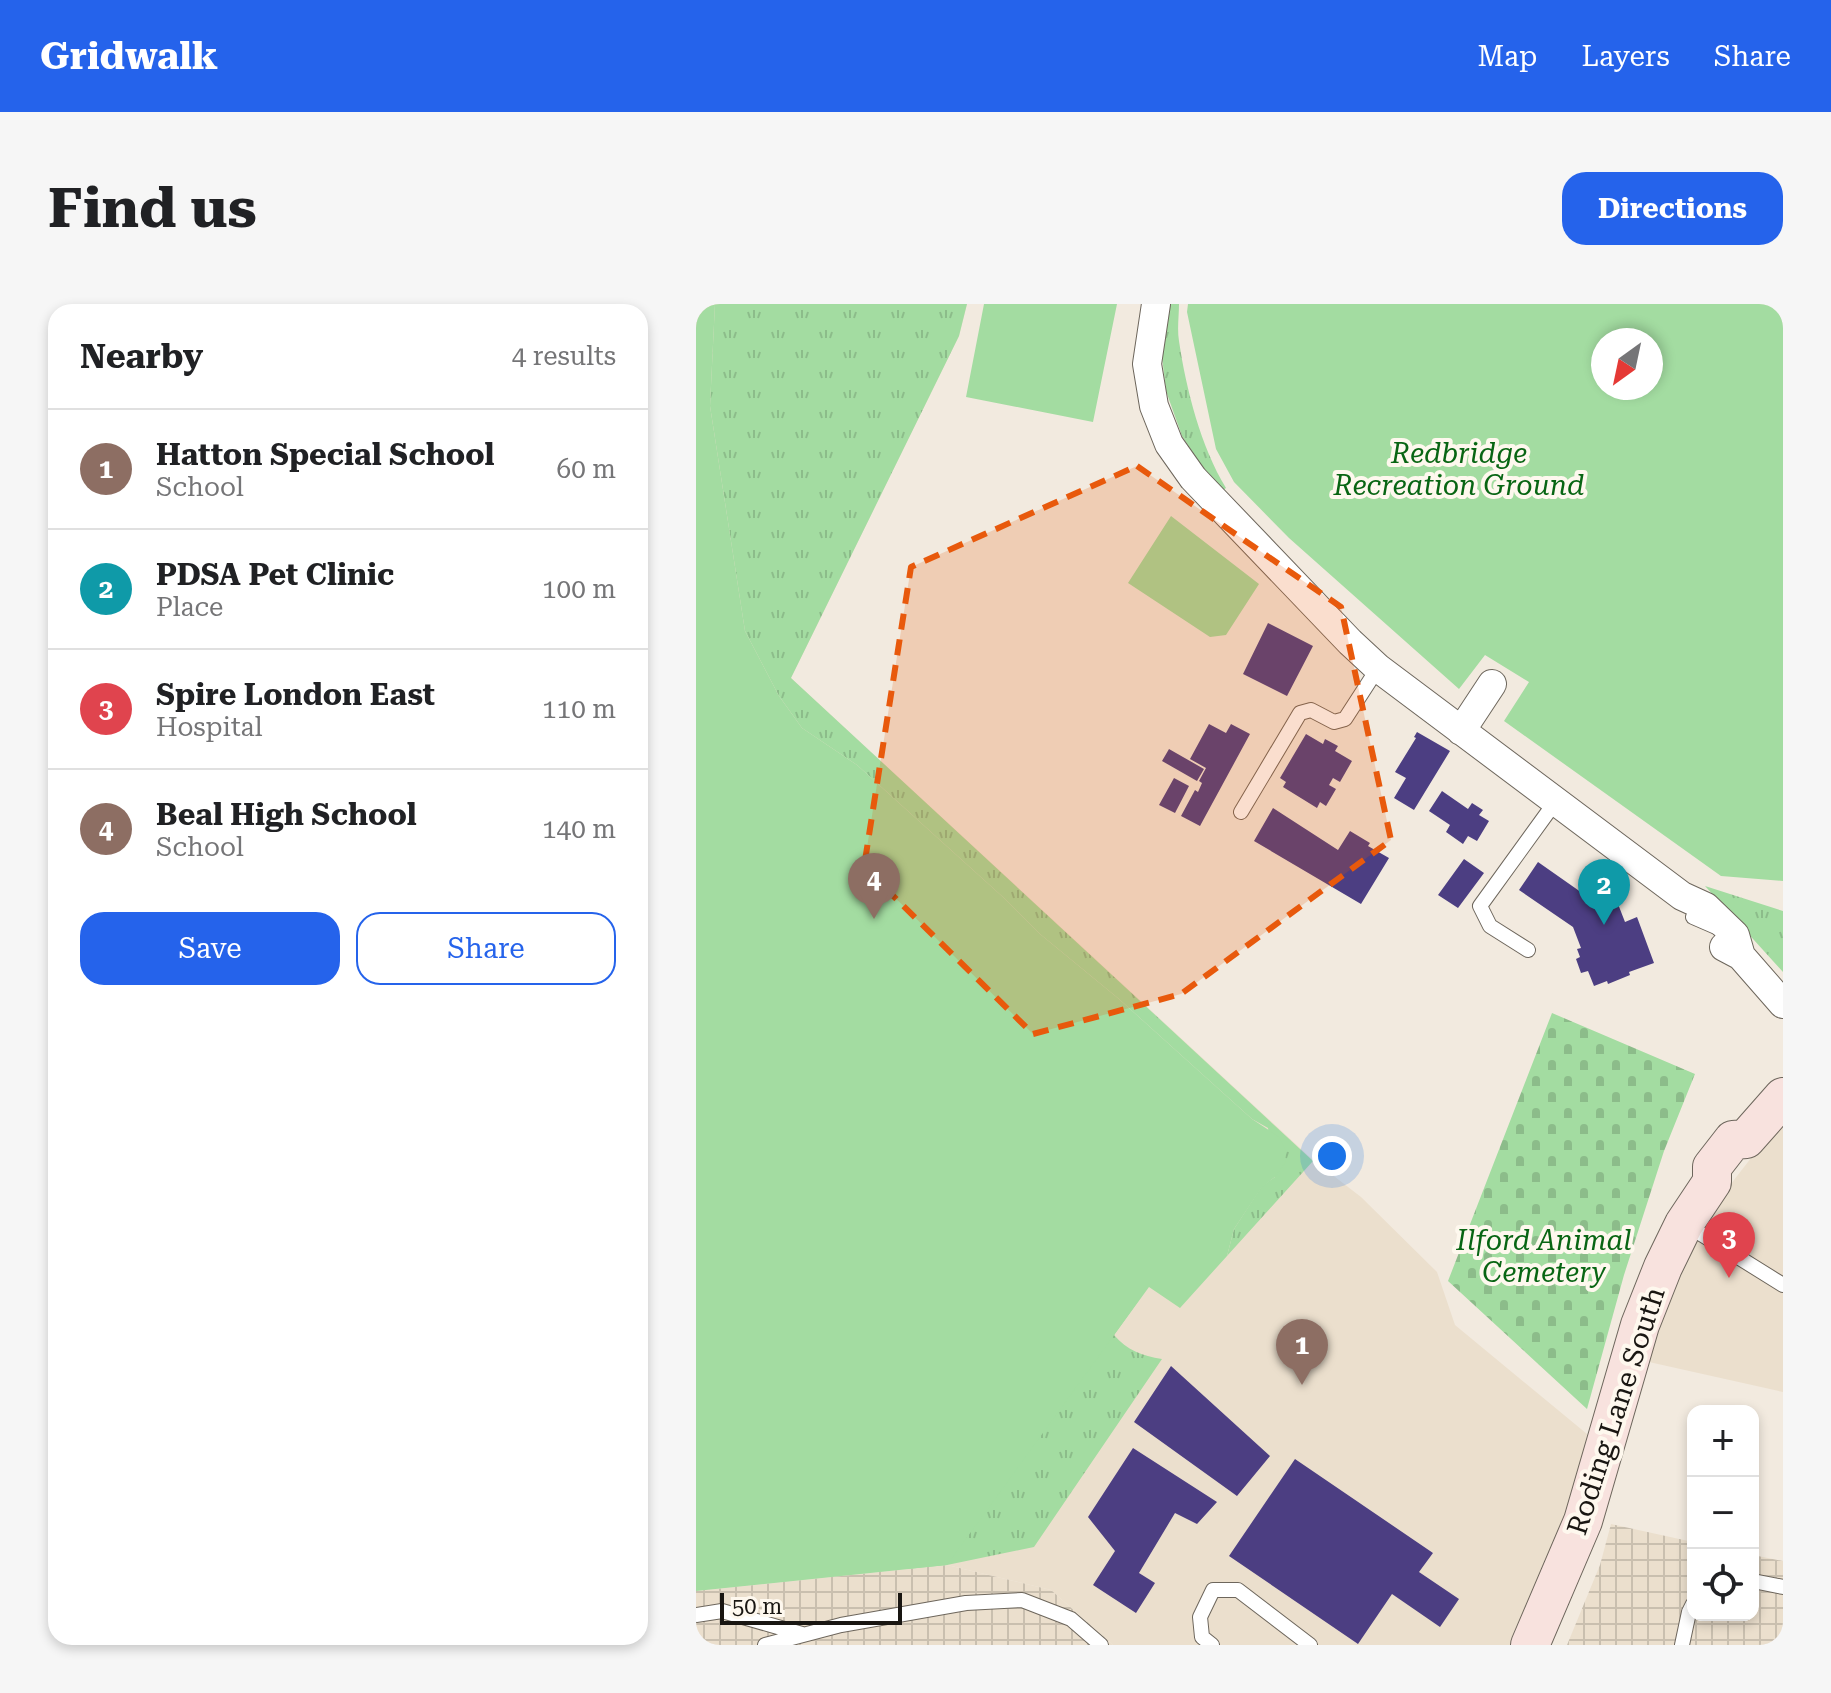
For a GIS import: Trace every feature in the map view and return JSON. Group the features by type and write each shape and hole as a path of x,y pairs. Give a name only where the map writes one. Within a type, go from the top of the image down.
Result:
{"street":[{"path":"1156,304 1147,364 1154,406 1169,444 1193,478 1378,668 1556,801 1688,907 1721,945 1738,946 1783,1004"},
{"path":"1461,731 1492,684"},
{"name":"Roding Lane South","path":"1530,1645 1583,1521 1640,1325 1663,1267 1684,1224 1719,1180 1712,1167 1783,1097"}],"lane":[{"path":"1241,812 1300,713 1311,710 1334,722 1345,719 1378,668"},
{"path":"1528,950 1490,926 1480,906 1556,801"},
{"path":"1684,1224 1783,1285"},
{"path":"1759,1582 1783,1587"},
{"path":"1212,1645 1202,1637 1200,1617 1213,1590 1238,1590 1310,1645"},
{"path":"765,1645 841,1625 966,1603 1022,1600 1071,1619 1101,1645"},
{"path":"696,1615 722,1611 802,1634"},
{"path":"1682,1645 1687,1621"}],"highlighted area":[{"path":"1137,466 1341,607 1391,840 1181,994 1033,1034 864,867 911,567"}],"shaded area":[{"path":"696,304 967,304 959,336 791,678 1313,1160 1361,1197 1437,1272 1455,1325 1587,1434 1576,1510 1510,1645 1113,1645 1051,1590 947,1565 696,1591"},
{"path":"1783,1117 1783,1392 1649,1362 1654,1323 1698,1232 1720,1198"},
{"path":"1611,1524 1687,1541 1687,1621 1759,1621 1759,1556 1783,1561 1783,1645 1567,1645 1600,1565"},
{"path":"947,1565 1051,1590 1113,1645 696,1645 696,1591"}],"green space":[{"path":"696,304 715,304 710,406 745,631 779,696 802,728 857,765 1040,934 1119,999 1252,1119 1279,1137 1286,1151 1285,1163 1275,1177 1262,1187 1234,1229 1227,1256 1180,1308 1149,1287 947,1565 696,1591"},
{"path":"715,304 967,304 959,336 791,678 1313,1161 1227,1256 1234,1229 1262,1186 1275,1177 1268,1128 1252,1119 1119,999 1040,934 857,765 802,728 779,696 745,631 710,406"},
{"path":"984,304 1117,304 1093,422 966,397"},
{"path":"1170,304 1179,304 1178,336 1186,378 1202,436 1226,488 1222,491 1182,436 1166,391 1161,348"},
{"name":"Redbridge Recreation Ground","path":"1188,304 1783,304 1783,881 1721,876 1504,721 1529,682 1485,655 1459,689 1289,538 1234,482 1216,449 1187,312"},
{"path":"1171,516 1259,584 1226,635 1210,637 1128,583"},
{"path":"1705,886 1783,911 1783,972"},
{"name":"Ilford Animal Cemetery","path":"1552,1013 1695,1074 1664,1151 1624,1275 1587,1409 1448,1281"},
{"path":"1139,1300 1114,1335 1135,1352 1162,1359 1034,1547 947,1565 907,1569"}],"building":[{"path":"1268,623 1313,646 1287,696 1243,674"},
{"path":"1209,724 1226,733 1231,724 1250,734 1200,826 1181,816 1202,783 1199,781 1206,768 1190,759"},
{"path":"1417,732 1450,751 1414,810 1394,798 1406,778 1395,772"},
{"path":"1306,734 1323,744 1325,739 1338,746 1335,751 1352,761 1340,782 1333,778 1329,785 1336,789 1326,806 1320,802 1317,808 1283,787 1286,782 1280,778"},
{"path":"1169,749 1204,769 1197,781 1162,761"},
{"path":"1174,778 1189,786 1175,813 1159,805"},
{"path":"1442,791 1468,809 1472,803 1483,810 1479,815 1489,821 1477,841 1468,836 1463,844 1446,832 1450,825 1429,811"},
{"path":"1273,808 1338,850 1350,831 1389,858 1361,904 1254,841"},
{"path":"1464,859 1484,873 1458,908 1438,895"},
{"path":"1538,862 1605,909 1618,904 1625,922 1637,917 1654,963 1608,984 1607,981 1594,986 1588,971 1581,973 1576,959 1580,957 1577,949 1581,948 1573,927 1519,890"},
{"path":"1171,1366 1270,1456 1237,1496 1134,1422"},
{"path":"1133,1448 1217,1502 1197,1524 1175,1513 1139,1573 1155,1583 1136,1613 1093,1585 1115,1551 1088,1517"},
{"path":"1295,1459 1433,1553 1419,1572 1459,1599 1440,1627 1392,1594 1358,1644 1229,1556"}],"place":[{"name":"Beal High School","path":"874,919"},
{"name":"PDSA Pet Clinic","path":"1604,925"},
{"name":"Spire London East","path":"1729,1278"},
{"name":"Hatton Special School","path":"1302,1385"}]}
